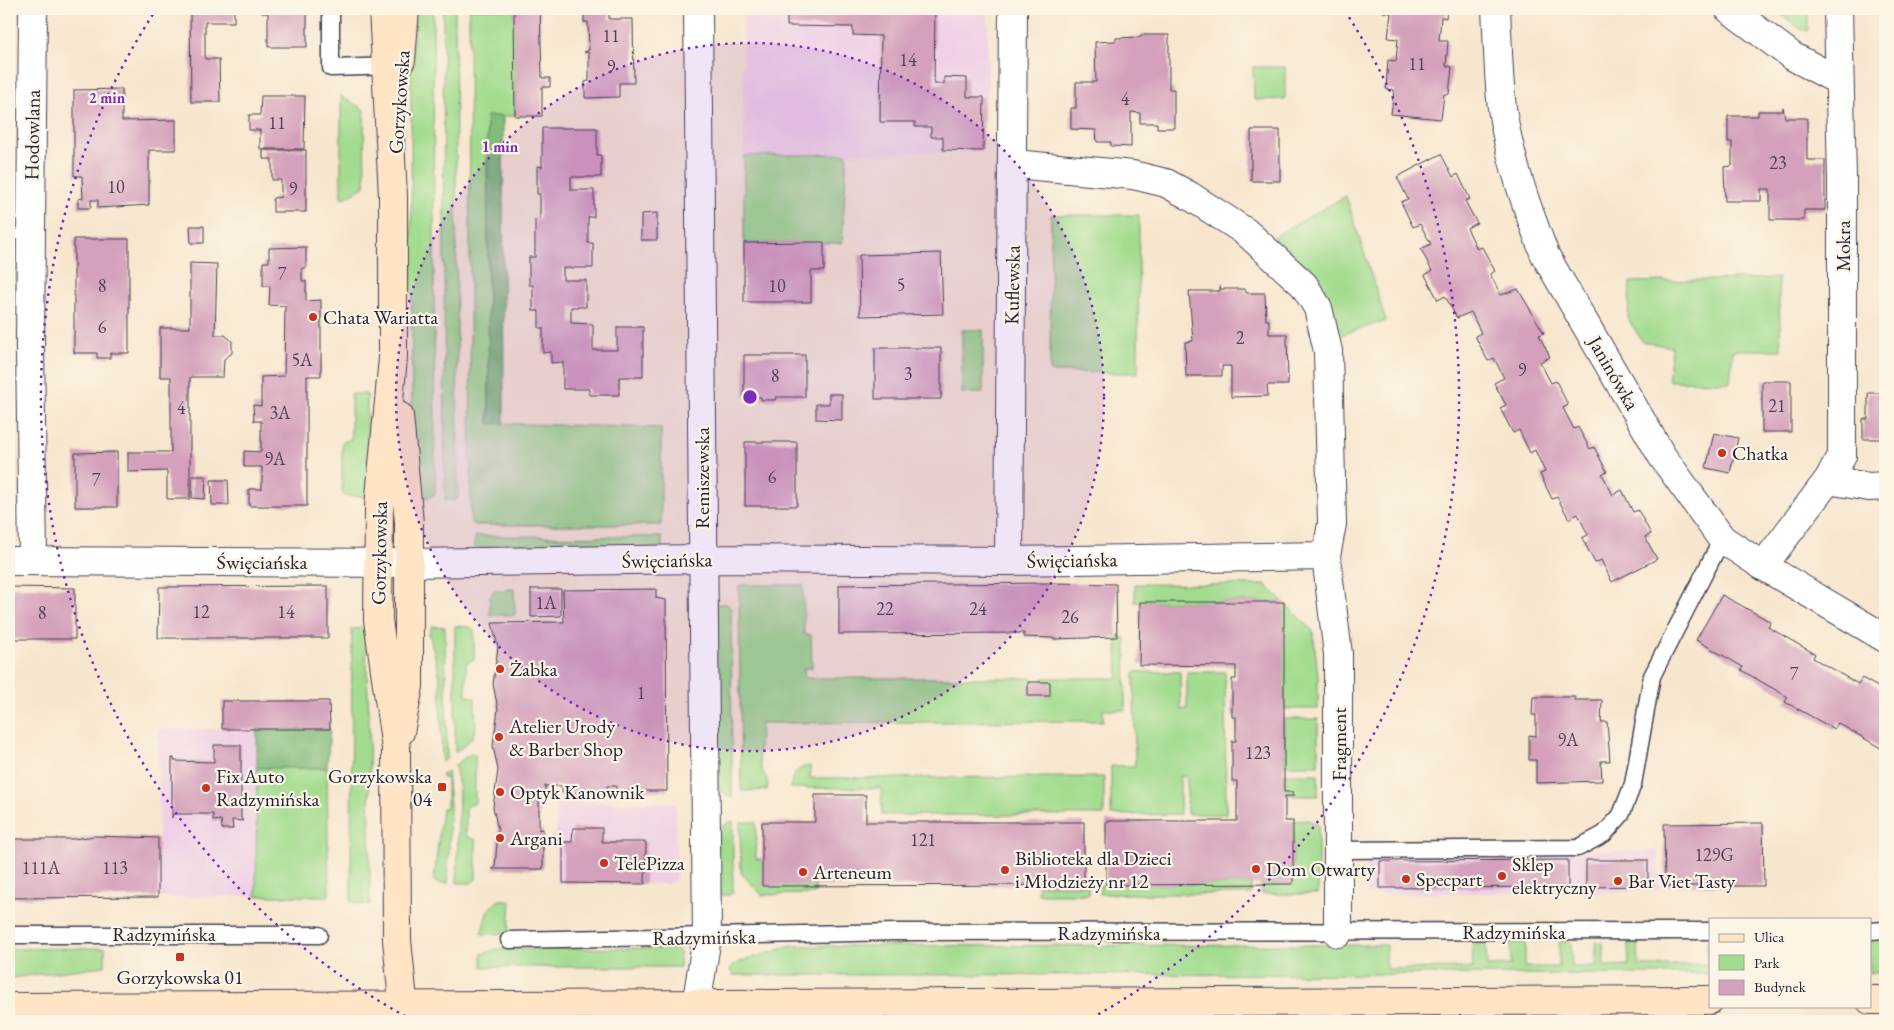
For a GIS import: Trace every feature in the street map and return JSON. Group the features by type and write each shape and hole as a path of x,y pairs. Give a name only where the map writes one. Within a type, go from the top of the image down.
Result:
{"main road":[{"name":"Gorzykowska","path":"383,9 394,66"},
{"name":"Gorzykowska","path":"404,1013 396,940 396,749 378,620 378,563 379,507 393,358 394,66 405,9"},
{"name":"Gorzykowska","path":"393,358 409,507 409,686 396,749"},
{"path":"9,1006 404,1013 696,1006 826,1013 1709,1000"},
{"path":"1872,1000 1885,1000"}],"street":[{"name":"Hodowlana","path":"21,560 30,348 33,9"},
{"name":"Remiszewska","path":"696,1006 706,938 701,559 698,9"},
{"name":"Kuflewska","path":"1009,561 1014,164 1013,9"},
{"name":"Janinówka","path":"1496,9 1502,109 1515,166 1545,255 1662,456 1722,538 1763,566 1885,638"},
{"path":"1729,9 1792,56 1839,81"},
{"name":"Mokra","path":"1763,566 1828,480 1842,456 1842,188 1838,9"},
{"name":"Fragment","path":"1014,164 1133,175 1166,183 1246,232 1304,285 1318,308 1328,351 1332,524 1326,556 1338,654 1338,933"},
{"path":"1828,480 1869,487 1885,486"},
{"name":"Święciańska","path":"21,560 408,563 701,559 1009,561 1326,556"}],"lane":[{"path":"331,9 331,68 394,66"},
{"path":"1339,850 1578,848 1604,834 1621,816 1633,784 1652,676 1722,538"},
{"path":"1872,930 1885,930"},
{"name":"Radzymińska","path":"509,940 706,938 898,932 1338,933 1709,931"},
{"name":"Radzymińska","path":"9,935 319,935"}],"shaded area":[{"path":"743,9 988,9 988,97 984,98 983,151 744,156"},
{"path":"159,729 257,729 256,896 158,897"},
{"path":"556,802 676,803 676,879 670,884 556,883"},
{"path":"1658,851 1659,891 1367,894 1366,854"}],"green space":[{"path":"415,9 433,9 435,494 419,498 412,430 411,68"},
{"path":"443,9 455,9 458,498 456,500 445,500"},
{"path":"469,9 514,9 515,116 487,117 489,423 661,428 661,525 475,525 471,523"},
{"path":"1774,9 1825,10 1808,11 1808,31 1800,29"},
{"path":"1253,67 1285,67 1285,99 1254,100"},
{"path":"341,96 364,110 365,186 345,198 341,197"},
{"path":"487,116 503,116 504,423 489,424"},
{"path":"847,154 842,243 744,243 744,156"},
{"path":"1346,196 1386,321 1337,336 1268,240"},
{"path":"1051,215 1139,215 1138,373 1050,372"},
{"path":"9,225 16,225 17,303 9,303"},
{"path":"1778,278 1781,350 1733,350 1730,382 1668,381 1672,347 1643,342 1628,319 1630,282"},
{"path":"962,330 983,330 983,393 962,393"},
{"path":"351,394 367,394 368,496 345,496 342,492 342,442 351,439"},
{"path":"476,536 662,537 662,548 473,548"},
{"path":"1135,584 1266,585 1313,631 1318,676 1318,709 1284,709 1283,602 1135,602"},
{"path":"739,585 803,585 804,634 811,635 812,668 804,668 805,678 1033,678 1034,682 1043,682 1043,678 1118,678 1117,637 1126,638 1125,710 1103,710 1103,721 761,723 759,758 768,787 767,790 741,791"},
{"path":"514,589 515,615 490,615 490,596 495,590"},
{"path":"714,604 727,604 731,609 732,798 718,789"},
{"path":"432,626 445,627 447,758 442,762 440,677 429,633"},
{"path":"455,626 470,627 474,630 474,659 466,663 466,695 475,698 476,724 470,740 455,752"},
{"path":"365,628 369,717 370,904 358,904 351,901 352,629"},
{"path":"1134,672 1180,672 1181,710 1187,709 1187,672 1225,672 1226,814 1187,814 1187,777 1180,776 1180,814 1111,815 1111,766 1135,766"},
{"path":"1284,719 1318,719 1318,765 1285,765"},
{"path":"257,729 330,729 327,768 257,768"},
{"path":"472,753 475,755 475,803 466,807 466,836 476,840 476,879 471,883 457,883 459,787 455,765"},
{"path":"810,766 810,778 1104,777 1104,815 882,815 881,788 791,788 792,779 798,770"},
{"path":"257,768 327,768 329,896 256,896"},
{"path":"447,771 450,805 448,883 436,883 434,880 442,808 447,808 447,778 442,778 442,774"},
{"path":"1284,774 1318,774 1318,796 1293,796 1293,792 1284,792"},
{"path":"1308,820 1318,825 1318,894 1261,894 1261,884 1293,884 1293,821"},
{"path":"733,821 733,892 730,895 716,895 717,832 727,823"},
{"path":"740,822 756,822 756,859 762,859 815,886 815,894 762,895 741,873"},
{"path":"1251,884 1251,894 1100,894 1100,885"},
{"path":"1038,885 1088,885 1088,894 1038,894"},
{"path":"499,900 511,900 509,933 481,934 488,910"},
{"path":"1559,942 1571,942 1572,967 1596,966 1596,942 1603,943 1605,966 1629,965 1628,942 1638,944 1639,966 1707,964 1707,942 1709,942 1709,974 733,975 730,969 736,963 792,946 1386,945 1386,969 1473,968 1472,944 1486,944 1487,966 1511,965 1510,943 1525,943 1525,967 1559,967"},
{"path":"1872,942 1885,942 1885,973 1872,973"},
{"path":"105,948 105,966 9,978 9,949"},
{"path":"675,948 680,952 680,967 482,967 482,954 498,949"}],"building":[{"path":"190,9 234,9 234,22 205,22 205,59 219,59 220,102 191,102"},
{"path":"262,9 299,9 299,12 307,12 307,47 268,47 268,13 262,13"},
{"path":"514,9 540,9 542,78 550,78 550,87 542,87 542,116 515,116"},
{"path":"584,9 609,9 609,19 633,19 634,83 619,83 619,97 585,98 585,82 589,81 589,53 584,52 589,50 588,22 584,22"},
{"path":"787,9 935,9 934,84 944,84 944,77 967,78 967,97 984,97 983,151 943,150 943,137 931,137 931,127 915,127 915,122 880,122 881,36 853,35 853,27 787,26"},
{"path":"1383,9 1447,9 1446,18 1441,17 1439,41 1448,41 1446,66 1452,67 1449,94 1444,94 1441,119 1391,114 1394,90 1386,89 1388,60 1396,61 1398,39 1388,38 1391,13 1383,12"},
{"path":"1141,35 1169,35 1169,89 1174,89 1174,128 1157,128 1157,123 1140,123 1140,113 1131,112 1131,147 1111,146 1111,142 1097,142 1096,130 1071,129 1071,108 1076,108 1076,82 1096,82 1095,42 1116,41 1116,38 1141,37"},
{"path":"122,89 122,121 176,120 176,150 149,150 149,205 98,208 98,200 91,200 91,208 78,208 78,199 83,198 82,176 74,176 74,90"},
{"path":"261,96 305,96 304,149 260,149 260,130 249,130 249,115 260,115"},
{"path":"1783,107 1785,118 1807,118 1807,160 1825,160 1825,210 1804,210 1804,220 1770,220 1770,189 1761,189 1761,201 1725,201 1724,167 1732,166 1732,142 1728,142 1728,116 1758,116 1758,111 1783,111"},
{"path":"542,128 597,128 597,155 601,155 601,177 571,177 571,190 594,190 594,217 588,217 588,243 593,243 593,268 563,268 563,280 586,280 586,307 571,307 571,323 593,324 593,350 617,350 617,327 643,327 643,377 619,377 619,395 589,395 589,389 563,389 563,362 551,363 551,352 543,353 543,328 539,328 539,311 533,311 533,285 529,285 529,257 535,257 535,220 540,219 540,194 537,194 537,166 542,167"},
{"path":"1251,130 1280,130 1280,181 1251,181"},
{"path":"263,150 306,150 306,212 273,212 273,198 281,197 281,180 272,180 272,159 263,159"},
{"path":"1441,154 1453,177 1458,174 1470,199 1465,201 1477,223 1467,228 1477,249 1482,247 1495,271 1490,274 1501,295 1518,289 1544,333 1539,335 1550,357 1540,362 1551,383 1556,381 1568,405 1563,408 1574,429 1578,427 1590,449 1594,447 1607,472 1602,474 1613,495 1622,490 1633,512 1638,510 1651,534 1645,537 1657,559 1612,582 1601,560 1595,563 1582,538 1588,535 1578,514 1569,519 1557,497 1552,499 1540,474 1545,472 1535,450 1530,453 1519,430 1513,433 1500,408 1506,405 1494,383 1504,378 1494,358 1488,361 1475,336 1481,333 1471,312 1457,318 1445,296 1438,300 1425,275 1432,271 1421,249 1431,244 1420,224 1413,227 1401,202 1408,199 1397,177"},
{"path":"657,213 657,240 641,240 641,214"},
{"path":"190,226 204,226 204,243 191,243"},
{"path":"74,239 129,239 129,353 110,353 110,358 97,358 97,353 74,353"},
{"path":"824,242 824,271 811,271 811,302 744,302 744,243"},
{"path":"306,247 306,268 302,268 302,281 306,281 306,301 321,300 321,376 307,376 307,506 249,506 249,489 262,489 262,467 244,467 244,451 261,452 261,421 254,421 253,405 261,406 261,377 284,376 285,306 269,305 270,286 263,286 263,262 269,262 269,248"},
{"path":"941,253 943,314 860,316 859,255"},
{"path":"190,263 217,264 215,335 225,335 232,341 232,353 224,359 223,377 190,377 190,499 167,499 167,471 128,472 128,452 171,452 171,377 160,377 160,328 190,328"},
{"path":"1220,286 1221,289 1245,289 1246,293 1265,293 1266,320 1269,320 1269,334 1287,334 1288,385 1267,385 1268,396 1231,397 1231,366 1222,366 1222,376 1186,376 1185,342 1193,341 1189,291 1220,291"},
{"path":"875,348 941,348 941,399 875,399"},
{"path":"744,355 805,355 805,397 776,397 775,400 761,400 761,397 744,397"},
{"path":"1762,381 1791,381 1791,432 1762,432"},
{"path":"1868,393 1885,393 1885,439 1863,439 1863,419 1868,419"},
{"path":"829,394 842,394 842,420 816,419 816,404 829,404"},
{"name":"Chatka","path":"1714,433 1738,438 1730,473 1706,468"},
{"path":"745,442 797,442 797,506 745,506"},
{"path":"117,452 117,507 75,507 75,453"},
{"path":"192,476 206,476 205,499 192,498"},
{"path":"211,480 228,480 229,505 212,505"},
{"path":"1116,584 1117,637 1053,639 1024,637 1024,633 839,634 839,585"},
{"path":"328,586 328,638 158,638 159,587"},
{"path":"9,587 75,588 75,639 9,639"},
{"path":"531,589 561,589 561,616 531,617"},
{"path":"656,589 656,598 666,600 667,791 616,791 616,786 607,786 607,793 562,793 562,786 545,786 545,793 539,794 539,830 543,829 543,869 492,869 495,867 498,830 493,807 498,770 493,746 498,709 493,684 498,647 492,623 564,622 563,590"},
{"path":"1722,595 1771,622 1768,627 1815,654 1813,658 1858,684 1862,678 1885,691 1884,750 1838,723 1834,729 1785,702 1788,697 1741,670 1743,667 1696,640"},
{"path":"1140,602 1284,602 1284,792 1293,792 1293,796 1285,796 1285,821 1293,821 1293,884 1106,885 1106,821 1237,821 1237,781 1232,781 1232,741 1236,741 1236,717 1232,717 1232,679 1236,679 1236,666 1139,665"},
{"path":"1028,682 1050,682 1050,696 1028,696"},
{"path":"1533,697 1575,697 1575,700 1602,700 1601,722 1607,722 1610,761 1601,761 1602,781 1536,783 1536,760 1529,760 1529,735 1536,736 1536,715 1532,715"},
{"path":"222,701 329,701 330,729 222,729"},
{"name":"Fix Auto Radzymińska","path":"214,745 241,745 241,818 243,821 232,820 233,829 222,829 221,820 213,821 213,814 173,814 172,818 172,758 174,758 174,761 214,762"},
{"path":"815,795 866,795 866,822 1084,822 1084,885 762,886 762,822 815,822"},
{"path":"1763,823 1764,886 1665,886 1664,824"},
{"name":"TelePizza","path":"573,828 602,828 602,842 646,842 645,884 563,883 563,842 572,842"},
{"path":"95,836 158,838 158,897 9,898 9,839 73,839"},
{"path":"1568,860 1568,887 1380,888 1380,861"},
{"path":"1586,860 1648,860 1648,886 1586,887"}],"place":[{"name":"Chata Wariatta","path":"313,317"},
{"name":"Chatka","path":"1722,453"},
{"name":"Żabka","path":"500,669"},
{"name":"Atelier Urody & Barber Shop","path":"499,737"},
{"name":"Gorzykowska 04","path":"442,787"},
{"name":"Fix Auto Radzymińska","path":"206,788"},
{"name":"Optyk Kanownik","path":"500,792"},
{"name":"Argani","path":"500,838"},
{"name":"TelePizza","path":"604,863"},
{"name":"Dom Otwarty","path":"1256,869"},
{"name":"Biblioteka dla Dzieci i Młodzieży nr 12","path":"1005,870"},
{"name":"Arteneum","path":"803,872"},
{"name":"Sklep elektryczny","path":"1502,876"},
{"name":"Specpart","path":"1406,879"},
{"name":"Bar Viet Tasty","path":"1618,881"},
{"name":"Gorzykowska 01","path":"180,957"}]}
